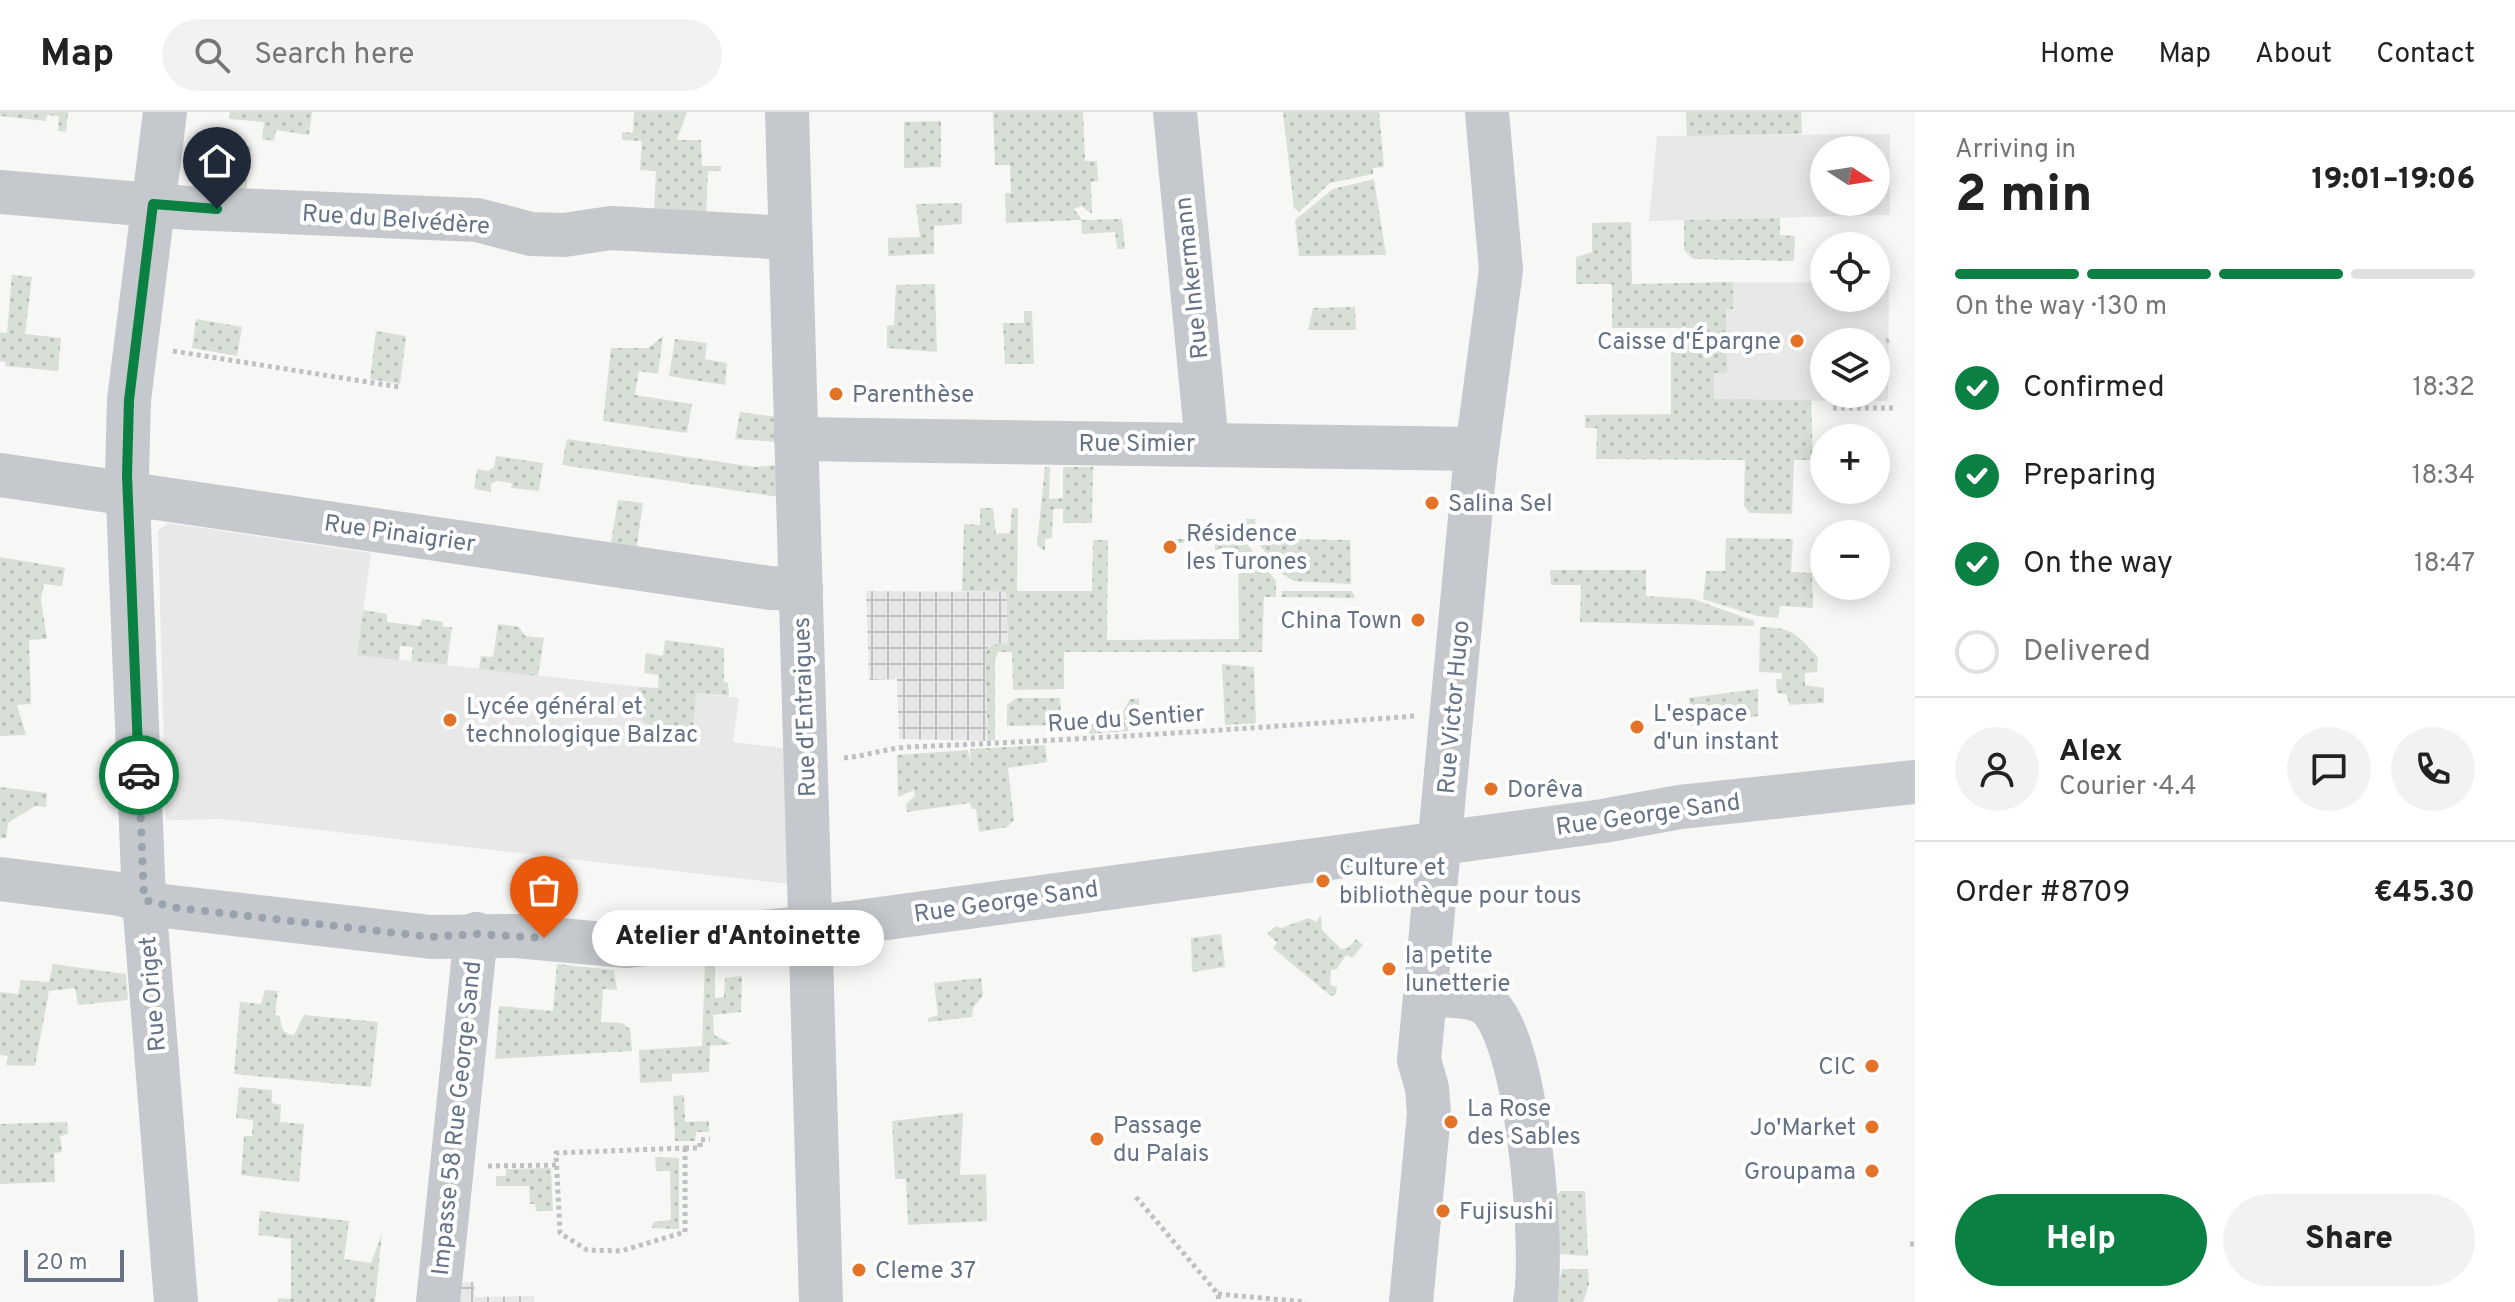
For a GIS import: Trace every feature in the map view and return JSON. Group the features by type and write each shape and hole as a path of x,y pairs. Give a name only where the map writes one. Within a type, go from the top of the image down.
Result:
{"street":[{"name":"Rue Origet","path":"165,112 129,400 128,493 144,900 176,1302"},
{"name":"Rue d'Entraigues","path":"787,112 821,1302"},
{"name":"Rue Inkermann","path":"1175,112 1207,444"},
{"name":"Rue Victor Hugo","path":"1411,1302 1429,1114 1427,1088 1419,1060 1477,449 1501,270 1487,112"},
{"name":"Rue du Belvédère","path":"0,192 153,204 477,220 531,234 564,235 611,228 790,238"},
{"name":"Rue Simier","path":"796,439 1477,449"},
{"name":"Rue Pinaigrier","path":"0,475 770,588 801,589"},
{"name":"Rue George Sand","path":"0,879 144,900 178,908 431,937 476,934 626,946 811,927 1603,821 1680,807 1915,782"},
{"name":"Impasse 58 Rue George Sand","path":"438,1302 476,934"},
{"path":"1425,995 1478,1000 1487,1005 1499,1022 1529,1133 1538,1269 1535,1302"}],"path":[{"path":"171,351 399,387"},
{"path":"1890,408 1895,408"},
{"name":"Rue du Sentier","path":"831,758 871,756 905,747 994,745 1424,715"},
{"path":"685,1148 685,1232 621,1251 587,1250 560,1233 556,1153 685,1148 700,1148 700,1140 710,1139"},
{"path":"451,1167 557,1165"},
{"path":"1136,1197 1218,1294 1219,1302"},
{"path":"1218,1294 1306,1302"}],"shaded area":[{"path":"0,112 68,112 66,132 58,131 59,116 47,115 46,121 0,116"},
{"path":"230,112 312,112 309,135 276,130 274,141 262,139 264,122 229,119"},
{"path":"634,112 687,112 677,140 701,140 702,166 721,166 721,171 708,171 706,216 654,213 656,171 640,170 642,141 622,140 622,132 633,133"},
{"path":"993,112 1083,112 1085,161 1097,161 1098,181 1091,182 1092,214 1081,206 1074,209 1082,220 1122,219 1125,249 1117,249 1115,232 1082,234 1081,220 1006,223 1005,193 1011,193 1010,165 995,165"},
{"path":"1283,112 1379,112 1384,167 1373,168 1373,174 1330,183 1299,212 1294,208"},
{"path":"1686,112 1801,112 1802,134 1687,136"},
{"path":"941,121 941,167 904,168 904,122"},
{"path":"1890,134 1810,136 1810,216 1850,216 1649,221 1657,136"},
{"path":"229,145 251,147 246,193 224,191"},
{"path":"1374,179 1386,255 1299,256 1295,220 1333,189"},
{"path":"962,203 962,224 934,226 934,254 888,256 888,238 920,237 916,204"},
{"path":"1780,218 1780,235 1795,236 1794,261 1693,259 1684,250 1684,220"},
{"path":"1631,222 1632,284 1733,282 1733,309 1726,309 1727,373 1714,373 1714,399 1810,400 1810,460 1794,460 1792,514 1750,513 1744,506 1745,460 1596,459 1597,428 1585,428 1585,415 1671,414 1671,352 1678,351 1678,328 1612,328 1612,284 1576,284 1576,257 1592,252 1592,223"},
{"path":"12,275 32,277 25,334 61,338 58,371 5,366 6,362 0,361 0,332 7,333"},
{"name":"Caisse d'Épargne","path":"1810,282 1810,312 1889,312 1889,328 1810,328 1810,401 1705,400 1703,283"},
{"path":"935,284 937,352 887,348 887,326 894,325 896,285"},
{"path":"1355,307 1356,330 1308,330 1313,308"},
{"path":"1024,311 1032,311 1034,364 1005,364 1003,323 1024,323"},
{"path":"196,319 242,327 237,356 192,348"},
{"path":"376,331 406,336 400,384 370,379"},
{"path":"663,336 658,374 639,371 635,395 692,404 687,433 603,421 611,348 648,348"},
{"path":"675,339 707,343 705,359 727,363 725,385 669,376"},
{"path":"740,412 776,417 777,442 735,439"},
{"path":"567,439 755,467 778,465 779,497 562,465"},
{"path":"496,456 543,463 539,491 511,488 512,483 497,481 491,484 491,492 474,489 477,469 488,471 494,467"},
{"path":"1045,467 1050,467 1049,499 1063,498 1063,467 1093,467 1092,523 1063,523 1063,509 1053,509 1052,538 1045,539 1045,551 1037,545"},
{"path":"618,500 643,503 636,552 610,548"},
{"path":"980,508 993,508 996,534 1010,533 1012,508 1018,508 1017,591 1092,591 1093,540 1108,540 1107,640 1239,639 1238,550 1215,550 1215,543 1170,543 1169,539 1189,539 1189,526 1233,526 1276,581 1276,597 1264,597 1262,652 1064,652 1064,689 1013,690 1012,652 998,652 995,660 995,740 988,741 985,653 992,645 1008,643 1006,592 962,591 964,524 980,525"},
{"path":"1240,519 1255,519 1256,530 1282,530 1282,539 1350,540 1351,584 1294,581 1282,574"},
{"name":"Lycée général et technologique Balzac","path":"168,523 371,553 357,655 739,698 733,742 784,748 789,884 223,819 166,820 158,531"},
{"path":"1726,538 1793,539 1791,572 1810,573 1813,608 1780,606 1778,618 1757,616 1703,599 1706,571 1725,571"},
{"path":"0,557 65,568 62,586 44,584 41,600 47,639 29,640 31,704 17,705 26,735 0,736"},
{"path":"1550,570 1646,570 1646,596 1693,599 1754,621 1754,626 1580,622 1581,585 1551,585"},
{"path":"866,591 1006,592 1008,644 989,647 985,653 988,741 899,739 897,679 869,680"},
{"path":"1282,591 1352,591 1355,598 1281,597"},
{"path":"363,610 387,614 387,622 420,626 422,619 443,622 443,627 452,627 447,665 411,661 413,647 400,646 399,660 357,655"},
{"path":"498,624 519,627 525,636 544,638 538,676 479,669 481,656 493,657"},
{"path":"1760,627 1787,630 1805,643 1818,658 1817,672 1805,673 1805,685 1824,688 1824,703 1790,705 1786,694 1777,693 1776,679 1782,679 1782,673 1759,672"},
{"path":"665,640 724,648 724,682 728,683 729,696 696,693 692,741 667,738 635,715 638,687 658,688 659,675 644,673 646,653 663,656"},
{"path":"1222,664 1254,667 1256,723 1225,725"},
{"path":"1758,689 1758,716 1691,726 1689,698"},
{"path":"1016,698 1060,698 1062,725 1007,726 1007,705"},
{"path":"1130,699 1139,699 1140,721 1128,722 1128,731 1089,734 1089,724 1118,721"},
{"path":"1045,745 1047,762 1008,768 1014,820 1007,827 979,832 976,809 972,809 970,803 907,812 906,804 915,796 914,790 898,797 897,755 968,750 971,766 970,749"},
{"path":"0,787 47,793 46,807 35,806 8,823 6,838 0,838"},
{"path":"1321,915 1322,930 1341,949 1348,948 1356,939 1363,945 1352,958 1346,955 1337,969 1331,970 1330,985 1337,987 1336,994 1331,996 1273,948 1277,942 1267,934 1276,926 1281,928 1309,918 1316,922"},
{"path":"1221,934 1225,967 1192,972 1191,938"},
{"path":"715,961 715,998 724,997 725,978 742,976 741,1012 713,1015 714,1035 732,1044 710,1046 709,1072 672,1074 672,1081 640,1083 639,1050 702,1046 705,962"},
{"path":"53,964 126,974 128,1000 78,1005 75,988 49,991 35,1066 6,1065 8,1056 0,1055 0,992 18,994 21,980 49,982"},
{"path":"557,964 614,970 617,990 603,989 601,1022 622,1023 630,1029 632,1051 495,1059 499,1006 553,1011"},
{"path":"981,978 983,995 973,1008 972,1017 928,1022 928,1018 938,1015 934,983"},
{"path":"265,990 278,991 275,1015 280,1016 283,1029 290,1034 294,1035 304,1015 378,1022 371,1087 234,1074 240,1002 261,1004"},
{"path":"239,1087 272,1090 272,1103 281,1105 280,1122 304,1124 299,1182 241,1175 244,1136 252,1136 253,1120 236,1118"},
{"path":"684,1095 685,1122 709,1121 709,1132 696,1132 695,1141 675,1141 673,1096"},
{"path":"963,1113 960,1175 986,1174 987,1221 908,1225 906,1179 895,1179 892,1121"},
{"path":"67,1122 68,1134 60,1136 62,1152 54,1153 55,1182 0,1184 0,1124"},
{"path":"655,1157 679,1158 679,1229 652,1228 653,1222 671,1220 670,1171 656,1171"},
{"path":"551,1168 553,1211 536,1211 535,1204 530,1204 529,1186 496,1186 496,1176 506,1176 506,1169"},
{"path":"1561,1191 1585,1191 1588,1256 1558,1254 1556,1196"},
{"path":"260,1211 349,1221 344,1259 371,1263 382,1233 375,1302 278,1302 278,1298 291,1299 291,1239 258,1235"},
{"path":"1562,1269 1588,1269 1589,1284 1583,1302 1555,1302"},
{"path":"474,1282 475,1297 534,1296 534,1302 456,1302 448,1283"}],"way so far":[{"path":"139,775 144,900 178,908 431,937 476,934 544,938"}],"place":[{"name":"Caisse d'Épargne","path":"1797,341"},
{"name":"Parenthèse","path":"836,394"},
{"name":"Salina Sel","path":"1432,503"},
{"name":"Résidence les Turones","path":"1170,547"},
{"name":"China Town","path":"1418,620"},
{"name":"Lycée général et technologique Balzac","path":"450,720"},
{"name":"L'espace d'un instant","path":"1637,727"},
{"name":"Dorêva","path":"1491,789"},
{"name":"Culture et bibliothèque pour tous","path":"1323,881"},
{"name":"Atelier d'Antoinette","path":"544,938"},
{"name":"la petite lunetterie","path":"1389,969"},
{"name":"CIC","path":"1872,1066"},
{"name":"La Rose des Sables","path":"1451,1122"},
{"name":"Jo'Market","path":"1872,1127"},
{"name":"Passage du Palais","path":"1097,1139"},
{"name":"Groupama","path":"1872,1171"},
{"name":"Fujisushi","path":"1443,1211"},
{"name":"Cleme 37","path":"859,1270"}],"route":[{"path":"139,775 127,475 129,400 153,204 217,209"}]}
